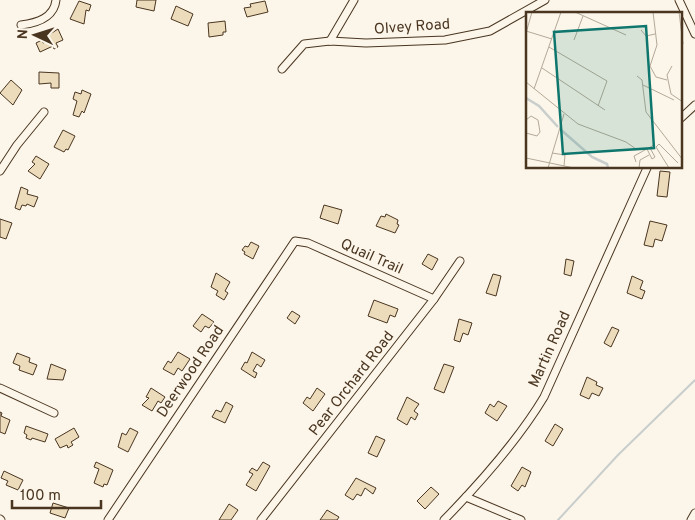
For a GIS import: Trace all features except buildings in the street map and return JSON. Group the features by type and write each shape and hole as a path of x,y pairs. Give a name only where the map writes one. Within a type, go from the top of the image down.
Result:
{"street":[{"path":"21,25 39,22 47,16 56,0"},
{"path":"330,41 354,0"},
{"name":"Olvey Road","path":"282,68 304,44 330,41 366,43 445,40 490,31 545,0"},
{"path":"679,0 693,25 695,34"},
{"path":"682,117 695,105"},
{"path":"0,171 17,145 44,112"},
{"name":"Martin Road","path":"444,520 466,497 529,420 544,397 646,169"},
{"name":"Deerwood Road","path":"108,520 288,249 295,241 298,242"},
{"name":"Quail Trail","path":"298,242 308,243 434,298"},
{"name":"Pear Orchard Road","path":"261,520 434,298 460,261"},
{"path":"0,388 54,413"},
{"path":"466,497 521,520"},
{"path":"691,520 695,513"}],"waterway":[{"path":"558,520 618,455 695,380"}]}
